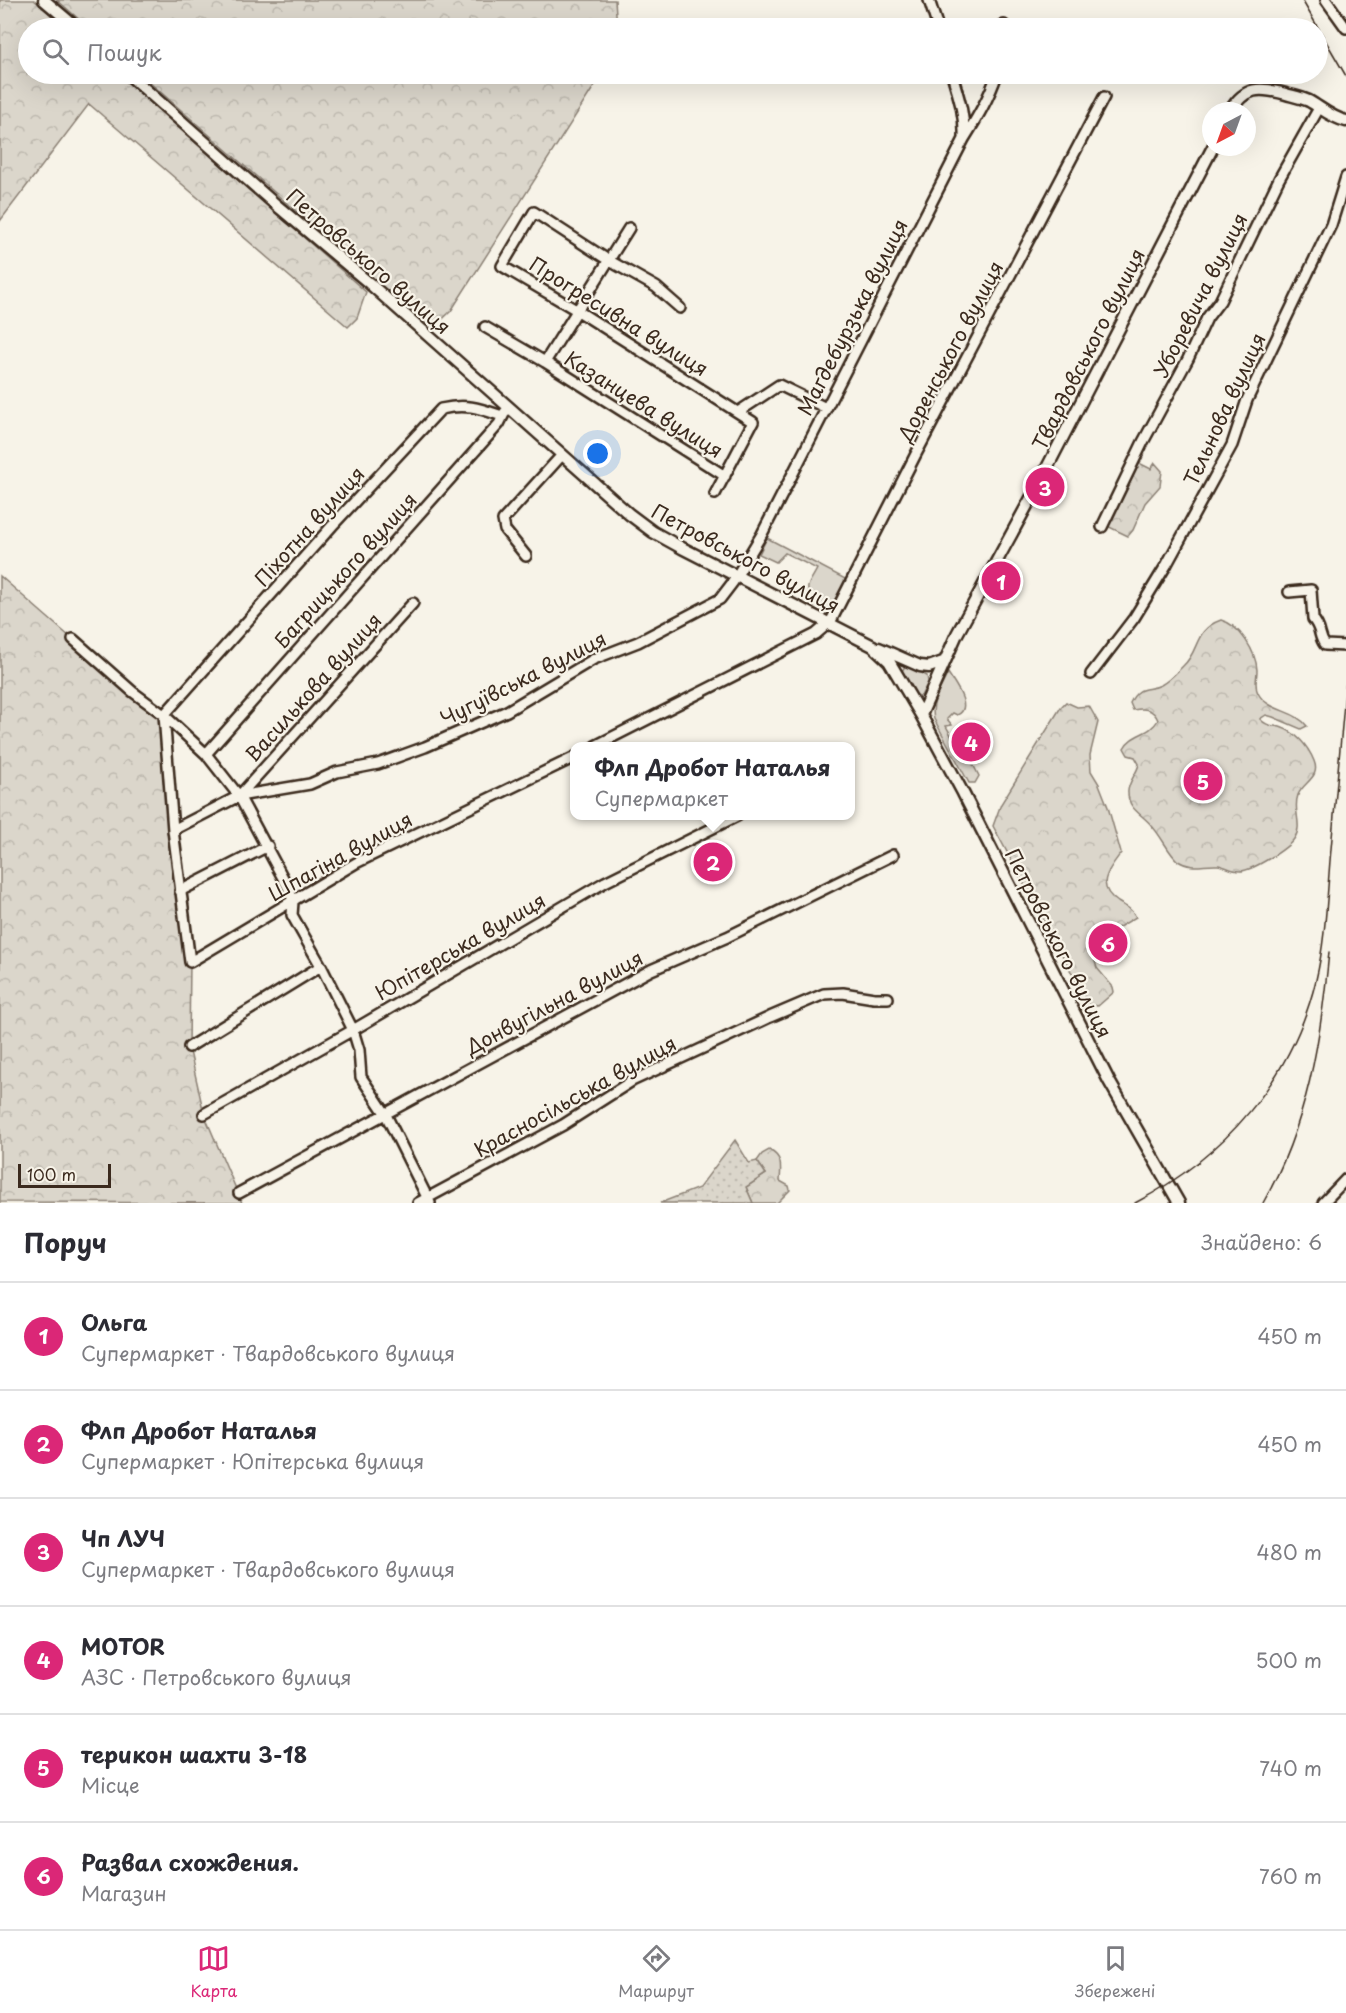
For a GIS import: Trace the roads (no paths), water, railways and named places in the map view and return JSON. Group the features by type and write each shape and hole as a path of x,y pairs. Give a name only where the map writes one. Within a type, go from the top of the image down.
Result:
{"main road":[{"path":"45,0 66,18"},
{"name":"Петровського вулиця","path":"139,84 275,204 375,288 505,412 562,455 629,514 653,532 851,635 881,653 895,671 921,715 1109,1081 1179,1203"},
{"path":"1237,102 1241,96 1251,91 1265,89 1307,101 1337,119 1346,121"},
{"name":"Твардовського вулиця","path":"921,715 943,662 1036,489 1208,156"},
{"path":"851,635 910,662 929,667 943,662"}],"street":[{"path":"929,0 935,18"},
{"path":"1326,0 1346,28"},
{"path":"955,84 965,123 964,140"},
{"name":"Магдебурзька вулиця","path":"736,576 762,534 994,84"},
{"name":"Доренського вулиця","path":"830,624 916,454 1104,97"},
{"name":"Уборевича вулиця","path":"1102,527 1207,318 1220,301 1279,179 1319,108"},
{"name":"Тельнова вулиця","path":"1091,674 1134,618 1167,564 1232,445 1247,400 1331,225 1346,177"},
{"name":"Прогресивна вулиця","path":"608,260 534,212 502,266 578,310 738,412"},
{"name":"Казанцева вулиця","path":"545,362 628,228"},
{"path":"608,260 656,287 680,308"},
{"name":"Казанцева вулиця","path":"485,327 545,362 725,476"},
{"path":"715,494 753,422 738,412 779,385 826,408"},
{"name":"Піхотна вулиця","path":"164,715 332,526 441,409 457,405 505,412"},
{"name":"Багрицького вулиця","path":"206,754 499,424 505,412"},
{"path":"526,556 505,530 503,520 562,455"},
{"name":"Чугуївська вулиця","path":"239,796 310,784 337,772 378,764 435,743 507,711 594,659 638,642 720,598 736,576"},
{"path":"1289,592 1311,590 1313,619 1319,625 1323,642 1325,645 1346,646"},
{"name":"Василькова вулиця","path":"239,796 413,603"},
{"path":"605,742 816,634 830,624"},
{"path":"73,639 133,692 164,715 206,754 239,796 268,846 290,891 293,902 292,915 321,966 352,1030 358,1050 361,1077 385,1113 429,1201"},
{"path":"895,671 901,665 910,662"},
{"name":"Шпагіна вулиця","path":"164,715 173,830 190,962 356,863 570,759"},
{"path":"173,830 239,796"},
{"name":"Юпітерська вулиця","path":"204,1114 605,882 729,820"},
{"path":"180,891 268,846"},
{"name":"Донвугільна вулиця","path":"238,1193 651,970 727,937 893,855"},
{"path":"189,1047 321,966"},
{"name":"Красносільська вулиця","path":"418,1203 429,1201 563,1125 632,1081 770,1017 824,994 843,993 888,998"},
{"path":"1323,1203 1346,1179"}],"railway":[{"path":"1302,0 1312,18"},
{"path":"1328,45 1346,76"},
{"path":"1135,1203 1197,1163 1250,1111 1272,1082 1305,1016 1316,980 1324,932 1346,681"},
{"path":"1263,1203 1291,1144 1310,1081 1322,1017 1329,952"}],"place":[{"name":"Чп ЛУЧ","path":"1045,487"},
{"name":"Ольга","path":"1001,581"},
{"name":"MOTOR","path":"971,742"},
{"name":"терикон шахти 3-18","path":"1203,781"},
{"name":"Флп Дробот Наталья","path":"713,862"},
{"name":"Развал схождения.","path":"1108,943"}]}
